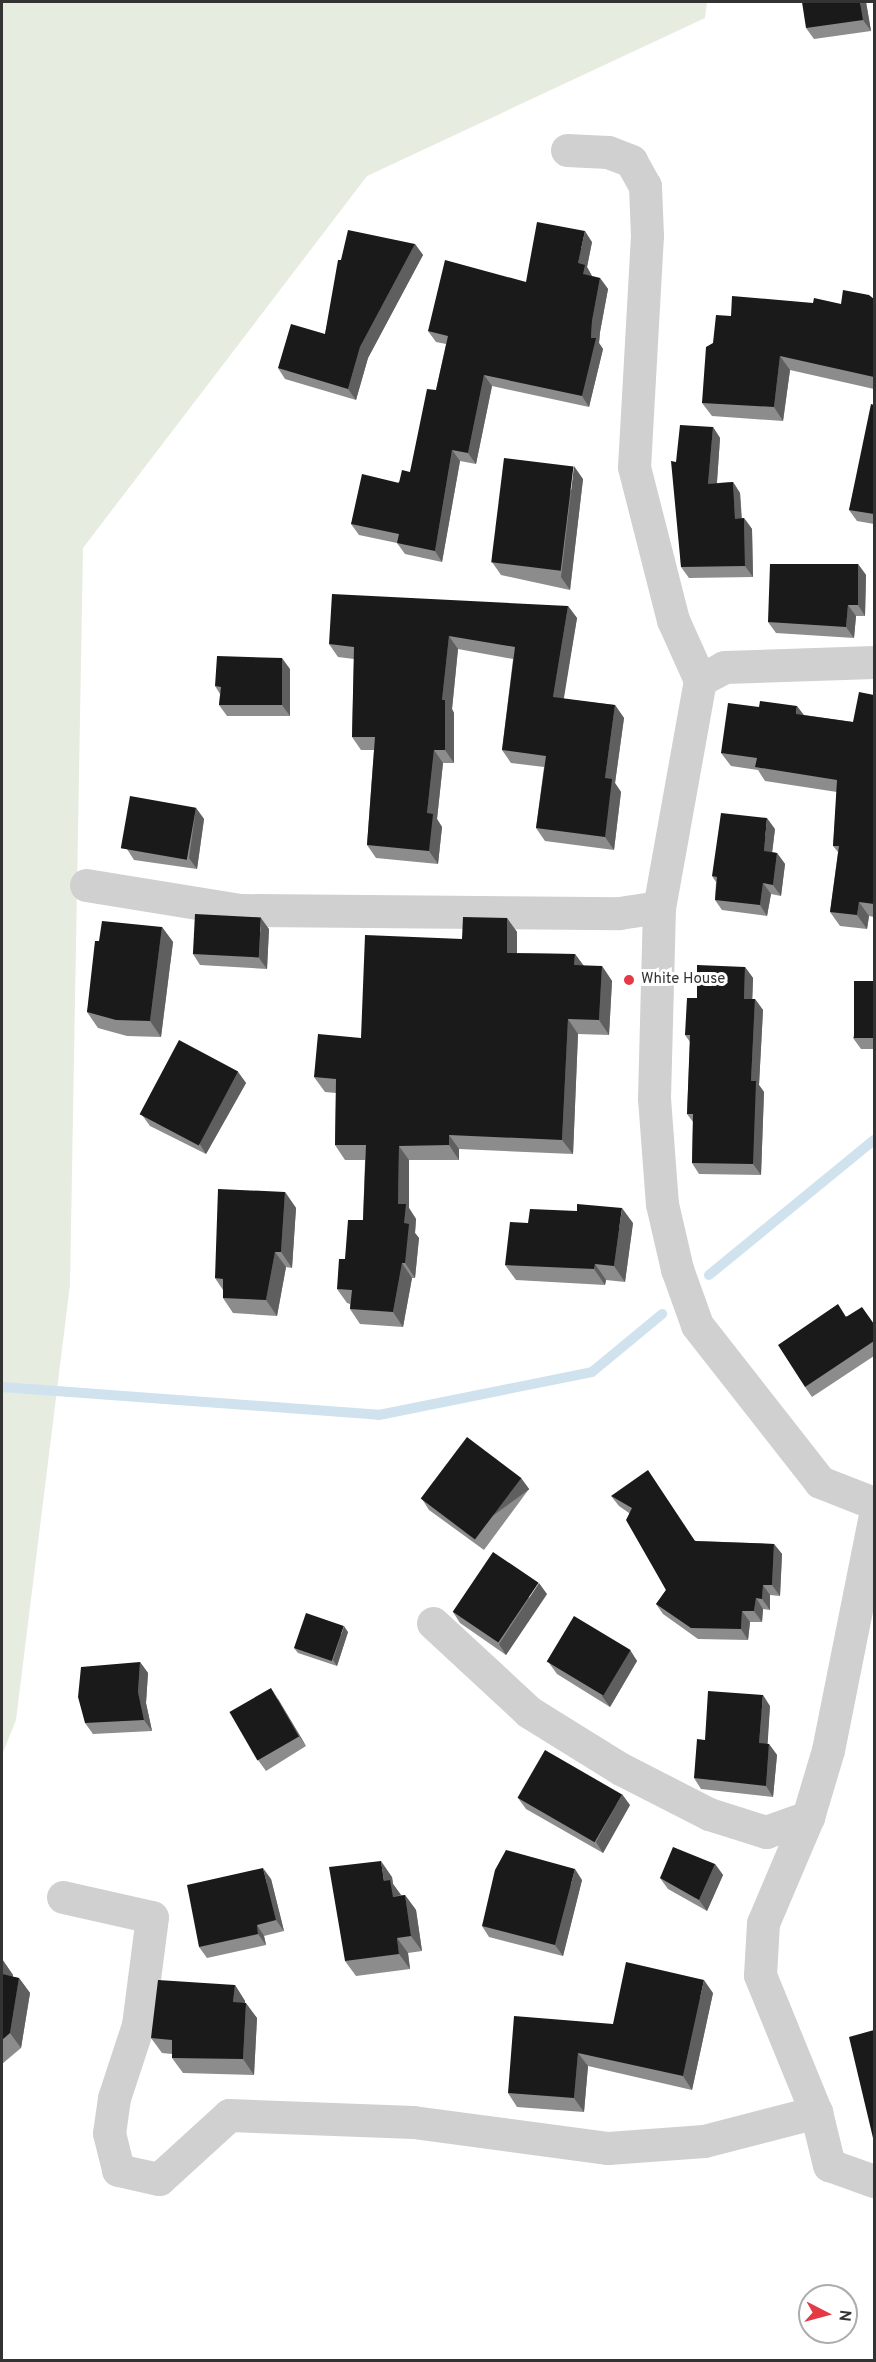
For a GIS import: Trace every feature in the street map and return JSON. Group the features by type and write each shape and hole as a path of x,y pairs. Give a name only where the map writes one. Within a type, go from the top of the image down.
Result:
{"street":[{"path":"567,150 608,152 631,161 645,186 646,235 633,467 673,620 700,680 659,907 654,1098 662,1204 677,1269 697,1325 820,1482 874,1503"},
{"path":"700,680 724,667 874,662"},
{"path":"86,885 240,910 619,913 659,907"},
{"path":"874,1520 828,1750 808,1817 763,1923 758,1952 760,1975 771,2008 816,2112 829,2165 874,2181"},
{"path":"433,1623 529,1712 670,1794 709,1814 766,1832 808,1817"},
{"path":"63,1897 152,1917 138,2025 114,2098 109,2133 118,2170 159,2179 229,2115 413,2122 608,2148 704,2141 816,2112"}],"shaded area":[{"path":"2,2 707,2 705,18 367,176 83,548 70,1285 16,1720 2,1755"}],"building":[{"path":"802,2 860,2 863,20 806,28"},
{"path":"537,222 585,231 578,263 585,265 583,274 600,278 592,321 591,338 596,338 582,396 484,375 468,453 452,450 435,551 397,543 399,534 351,524 362,474 399,483 402,470 410,472 427,389 436,390 448,336 428,331 445,260 526,282"},
{"path":"348,230 415,244 360,347 348,389 278,368 291,324 325,334 338,260 341,260"},
{"path":"843,290 869,295 874,299 874,377 780,356 774,407 702,403 706,347 713,343 716,315 731,316 732,296 813,303 814,298 841,304"},
{"path":"871,404 874,405 874,514 849,510"},
{"path":"680,425 713,427 708,484 733,482 735,519 744,518 745,566 681,567 671,461 676,462"},
{"path":"504,458 573,467 561,571 491,562"},
{"path":"770,564 858,564 858,605 848,605 846,627 768,622"},
{"path":"332,594 568,606 553,697 615,705 605,778 612,779 605,837 536,828 546,756 502,750 515,647 449,636 442,700 445,700 445,750 434,750 427,813 433,814 429,851 367,845 375,737 352,737 354,647 329,644"},
{"path":"217,656 282,658 282,705 219,705 221,687 215,686"},
{"path":"859,692 874,695 874,904 859,902 857,915 830,912 839,846 833,846 837,780 755,767 757,758 721,753 728,703 759,707 760,701 797,706 796,714 853,722"},
{"path":"130,796 196,808 187,860 121,848"},
{"path":"721,813 767,818 764,851 777,853 773,885 763,883 760,905 715,900 717,877 712,876"},
{"path":"195,914 261,917 259,957 193,954"},
{"path":"463,917 507,918 507,953 575,954 574,965 602,966 599,1020 568,1019 562,1140 449,1135 449,1145 399,1146 398,1204 406,1204 404,1223 409,1224 405,1263 402,1263 393,1312 350,1309 352,1290 337,1289 339,1259 345,1259 348,1220 363,1220 366,1145 335,1145 336,1079 314,1077 318,1034 361,1038 365,935 462,939"},
{"path":"102,921 162,927 150,1021 116,1020 87,1012 95,941 99,941"},
{"path":"697,965 745,967 744,999 755,999 751,1081 756,1081 753,1164 692,1163 693,1114 687,1114 690,1035 685,1035 687,998 697,998"},
{"path":"854,981 874,981 874,1038 854,1038"},
{"path":"179,1040 238,1071 199,1146 140,1114"},
{"path":"218,1189 285,1192 281,1252 275,1252 266,1300 223,1298 223,1279 215,1278"},
{"path":"577,1204 622,1208 614,1266 595,1264 594,1269 505,1265 510,1222 528,1223 530,1209 577,1211"},
{"path":"838,1304 846,1317 862,1307 874,1324 874,1341 805,1387 778,1345"},
{"path":"467,1437 521,1478 475,1539 421,1498"},
{"path":"648,1470 695,1541 774,1544 772,1585 763,1585 762,1599 756,1598 754,1611 742,1611 741,1629 691,1628 656,1604 666,1590 626,1520 632,1508 611,1496"},
{"path":"493,1552 539,1583 498,1642 453,1612"},
{"path":"306,1613 344,1626 332,1661 294,1648"},
{"path":"574,1616 631,1650 603,1695 547,1661"},
{"path":"140,1662 138,1692 144,1720 85,1723 78,1697 81,1667"},
{"path":"271,1688 299,1736 257,1760 229,1712"},
{"path":"708,1691 763,1695 759,1743 769,1744 766,1786 694,1778 697,1739 705,1740"},
{"path":"545,1750 622,1794 595,1842 518,1798"},
{"path":"673,1847 715,1864 699,1900 660,1878"},
{"path":"506,1850 575,1869 555,1945 482,1926 495,1870"},
{"path":"381,1861 384,1881 390,1880 393,1897 405,1895 411,1936 397,1938 399,1954 345,1961 329,1867"},
{"path":"263,1868 276,1920 257,1925 258,1934 199,1947 187,1885"},
{"path":"626,1962 704,1980 683,2076 578,2053 574,2098 508,2093 514,2016 613,2024"},
{"path":"2,1974 19,1978 10,2033 2,2040"},
{"path":"158,1980 235,1985 233,2002 246,2003 243,2059 172,2058 172,2040 151,2038"},
{"path":"874,2030 874,2138 873,2138 849,2037"}],"waterway":[{"path":"709,1275 874,1140"},
{"path":"2,1387 379,1415 592,1372 662,1314"}],"place":[{"name":"White House","path":"629,980"}]}
